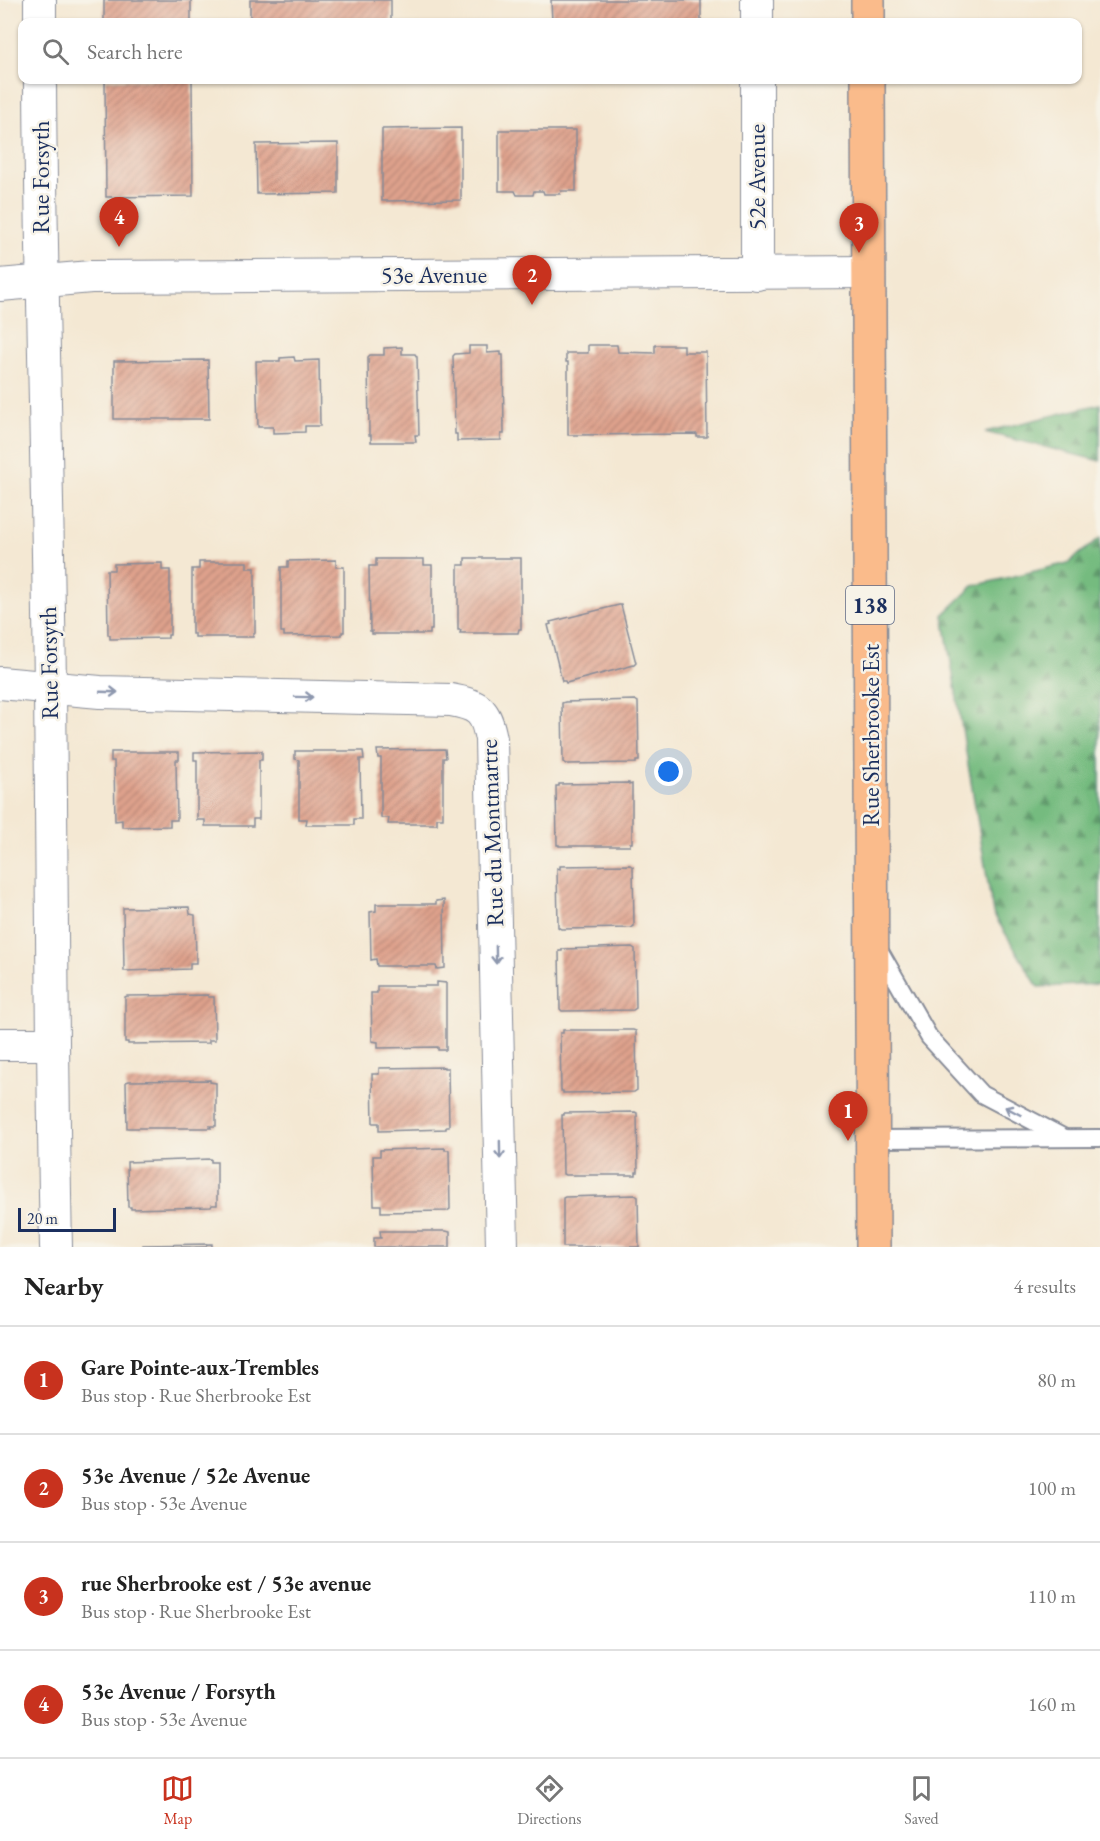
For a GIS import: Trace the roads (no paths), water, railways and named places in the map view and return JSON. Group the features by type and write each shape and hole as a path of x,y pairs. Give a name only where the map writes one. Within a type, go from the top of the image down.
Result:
{"main road":[{"path":"868,0 868,18"},
{"name":"Rue Sherbrooke Est","path":"868,84 873,1247"}],"street":[{"path":"40,0 40,18"},
{"path":"757,0 757,18"},
{"name":"Rue Forsyth","path":"40,84 56,1247"},
{"name":"52e Avenue","path":"757,84 757,274"},
{"name":"53e Avenue","path":"0,285 91,277 869,272"},
{"path":"0,683 50,688"},
{"name":"Rue du Montmartre","path":"50,688 100,692 451,700 479,709 488,722 491,739 502,1247"},
{"path":"0,1044 52,1044"}],"lane":[{"path":"872,938 928,1038 981,1094 1065,1138"},
{"path":"872,1139 1100,1138"}],"place":[{"name":"53e Avenue / Forsyth","path":"119,247"},
{"name":"rue Sherbrooke est / 53e avenue","path":"859,253"},
{"name":"53e Avenue / 52e Avenue","path":"532,305"},
{"name":"Gare Pointe-aux-Trembles","path":"848,1141"}]}
